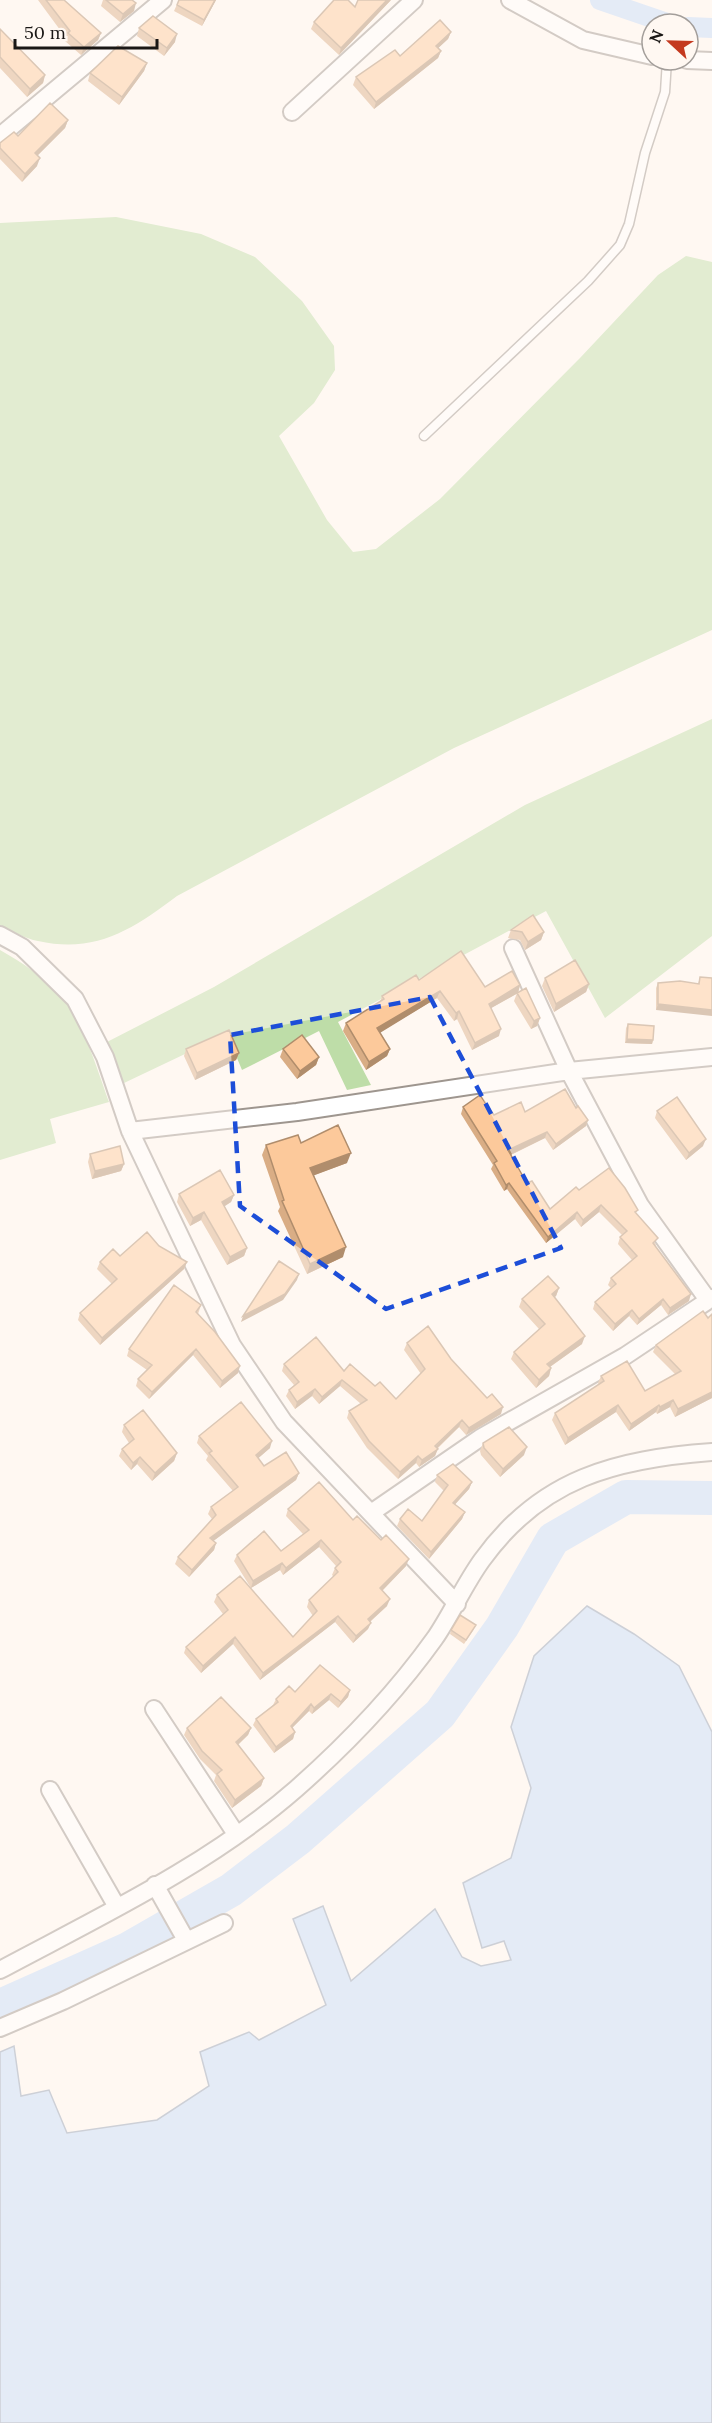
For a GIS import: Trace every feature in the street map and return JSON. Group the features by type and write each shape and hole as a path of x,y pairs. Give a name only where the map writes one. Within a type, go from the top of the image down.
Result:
{"street":[{"path":"0,136 163,0"},
{"path":"292,112 414,0"},
{"path":"510,0 583,40 640,53"},
{"path":"0,935 22,947 75,999 105,1057 130,1131 232,1345 284,1422 458,1604"},
{"path":"370,1513 480,1438 625,1356 710,1299 640,1205 569,1071 513,948"},
{"path":"130,1131 297,1112 569,1071 712,1057"},
{"path":"0,1970 155,1885 236,1834 293,1791 354,1735 409,1672 458,1604 468,1583 494,1544 528,1510 549,1496 610,1466 659,1455 712,1452"},
{"path":"154,1709 236,1834"},
{"path":"50,1790 117,1907"},
{"path":"155,1885 182,1933"},
{"path":"0,2028 63,2001 182,1933 224,1923"}],"lane":[{"path":"424,436 588,281 620,245 629,224 645,153 665,92 666,72"}],"highlighted area":[{"path":"430,997 561,1248 386,1309 240,1206 230,1035"}],"green space":[{"path":"116,217 201,234 255,257 302,301 334,346 335,370 314,403 279,436 327,520 353,552 376,549 440,499 580,358 658,275 686,256 712,262 712,630 454,748 177,896 145,919 113,936 78,944 59,944 33,940 0,925 0,223"},
{"path":"712,719 712,936 605,1018 546,911 338,1022 371,1085 347,1090 319,1031 242,1070 227,1034 124,1083 107,1042 214,987 525,805"},
{"path":"0,950 41,977 70,1007 89,1047 109,1102 50,1119 56,1143 0,1160"}],"water":[{"path":"587,1606 634,1634 679,1666 712,1732 712,2423 0,2423 0,2052 14,2046 21,2096 49,2090 67,2133 157,2120 209,2086 200,2052 249,2032 259,2040 326,2005 293,1919 323,1906 351,1981 435,1909 462,1957 481,1966 511,1960 504,1941 482,1948 463,1883 511,1858 531,1788 511,1727 534,1656"}],"building":[{"path":"46,0 64,0 101,33 84,47 68,33 70,31"},
{"path":"106,0 132,0 136,3 123,14"},
{"path":"179,0 215,0 204,20 177,5"},
{"path":"334,0 348,0 355,7 358,0 387,0 341,48 314,22"},
{"path":"153,16 177,34 167,48 139,28"},
{"path":"440,20 451,32 436,46 441,51 376,102 356,77 395,50 400,56"},
{"path":"0,29 45,75 30,89 0,57"},
{"path":"118,46 147,63 122,97 90,73"},
{"path":"50,103 68,120 35,153 40,158 25,174 0,148 0,143 14,132 18,136"},
{"path":"533,915 544,932 528,942 522,932 511,930"},
{"path":"461,951 485,987 512,971 520,985 489,1004 501,1029 475,1043 459,1011 456,1013 440,991 377,1028 390,1049 369,1062 346,1023 384,999 382,996 416,975 419,980"},
{"path":"575,960 589,984 556,1004 545,978"},
{"path":"700,977 712,978 712,1010 658,1004 658,983 680,981 699,984"},
{"path":"526,988 540,1018 534,1021 517,993"},
{"path":"628,1024 654,1026 653,1040 627,1039"},
{"path":"229,1030 239,1053 197,1073 186,1049"},
{"path":"302,1035 319,1057 300,1071 283,1049"},
{"path":"565,1089 576,1108 578,1106 588,1120 556,1144 547,1132 508,1150 527,1183 532,1181 550,1209 576,1187 579,1190 609,1168 625,1188 638,1210 635,1212 658,1238 653,1243 691,1294 670,1308 663,1299 639,1319 632,1310 615,1324 595,1302 616,1284 611,1278 637,1256 620,1237 627,1231 601,1205 583,1220 577,1212 548,1237 509,1183 506,1185 494,1163 497,1161 463,1107 480,1095 494,1115 521,1102 525,1112"},
{"path":"677,1097 706,1139 689,1153 657,1111"},
{"path":"338,1125 351,1153 310,1168 346,1247 310,1264 282,1201 284,1200 266,1145 298,1135 301,1143"},
{"path":"120,1146 124,1164 95,1171 90,1154"},
{"path":"220,1170 234,1195 222,1202 247,1248 230,1257 204,1212 193,1218 179,1194"},
{"path":"147,1232 159,1246 187,1262 102,1338 80,1313 117,1279 100,1262 113,1249 120,1256"},
{"path":"279,1261 299,1274 285,1294 243,1316"},
{"path":"548,1276 559,1288 552,1294 585,1336 547,1364 551,1368 539,1380 514,1352 545,1324 522,1299"},
{"path":"174,1285 201,1305 196,1312 215,1332 240,1366 222,1381 196,1349 152,1392 138,1379 152,1365 129,1349"},
{"path":"703,1311 708,1318 712,1314 712,1392 678,1409 673,1400 660,1407 659,1405 631,1424 618,1405 568,1438 555,1413 604,1381 601,1376 627,1361 645,1391 681,1371 656,1345"},
{"path":"428,1326 451,1359 487,1398 492,1394 503,1407 469,1428 462,1420 435,1446 438,1449 422,1460 418,1456 400,1472 369,1441 349,1411 367,1400 342,1380 322,1397 315,1389 297,1402 289,1390 299,1382 284,1364 316,1337 344,1371 350,1364 375,1386 380,1382 396,1399 425,1369 407,1343"},
{"path":"241,1402 272,1441 256,1455 264,1466 286,1452 299,1473 210,1538 216,1543 192,1570 178,1557 216,1515 211,1507 238,1487 209,1453 212,1451 199,1436"},
{"path":"143,1410 177,1453 155,1473 140,1457 133,1463 122,1449 134,1439 124,1425"},
{"path":"509,1427 527,1447 503,1469 484,1448 483,1443"},
{"path":"453,1464 472,1482 453,1503 465,1512 431,1552 400,1519 408,1509 422,1521 448,1485 437,1475"},
{"path":"319,1482 353,1520 357,1516 381,1540 386,1535 409,1559 380,1588 390,1599 368,1619 371,1623 356,1636 338,1616 263,1673 235,1637 203,1666 186,1647 228,1610 217,1595 240,1576 293,1637 317,1611 309,1600 338,1572 335,1568 341,1562 321,1540 286,1568 282,1563 253,1581 237,1555 264,1531 281,1551 309,1530 288,1509"},
{"path":"460,1615 476,1625 466,1640 451,1630"},
{"path":"320,1665 350,1690 341,1702 331,1694 314,1708 311,1704 291,1726 295,1732 276,1747 256,1719 278,1702 276,1699 289,1686 295,1692"},
{"path":"221,1697 251,1728 236,1742 264,1778 235,1800 217,1774 222,1770 202,1751 187,1728"}],"waterway":[{"path":"600,0 640,14"},
{"path":"700,28 712,28"},
{"path":"0,2006 128,1949 231,1890 298,1839 440,1714 502,1627 553,1539 626,1497 712,1498"}]}
